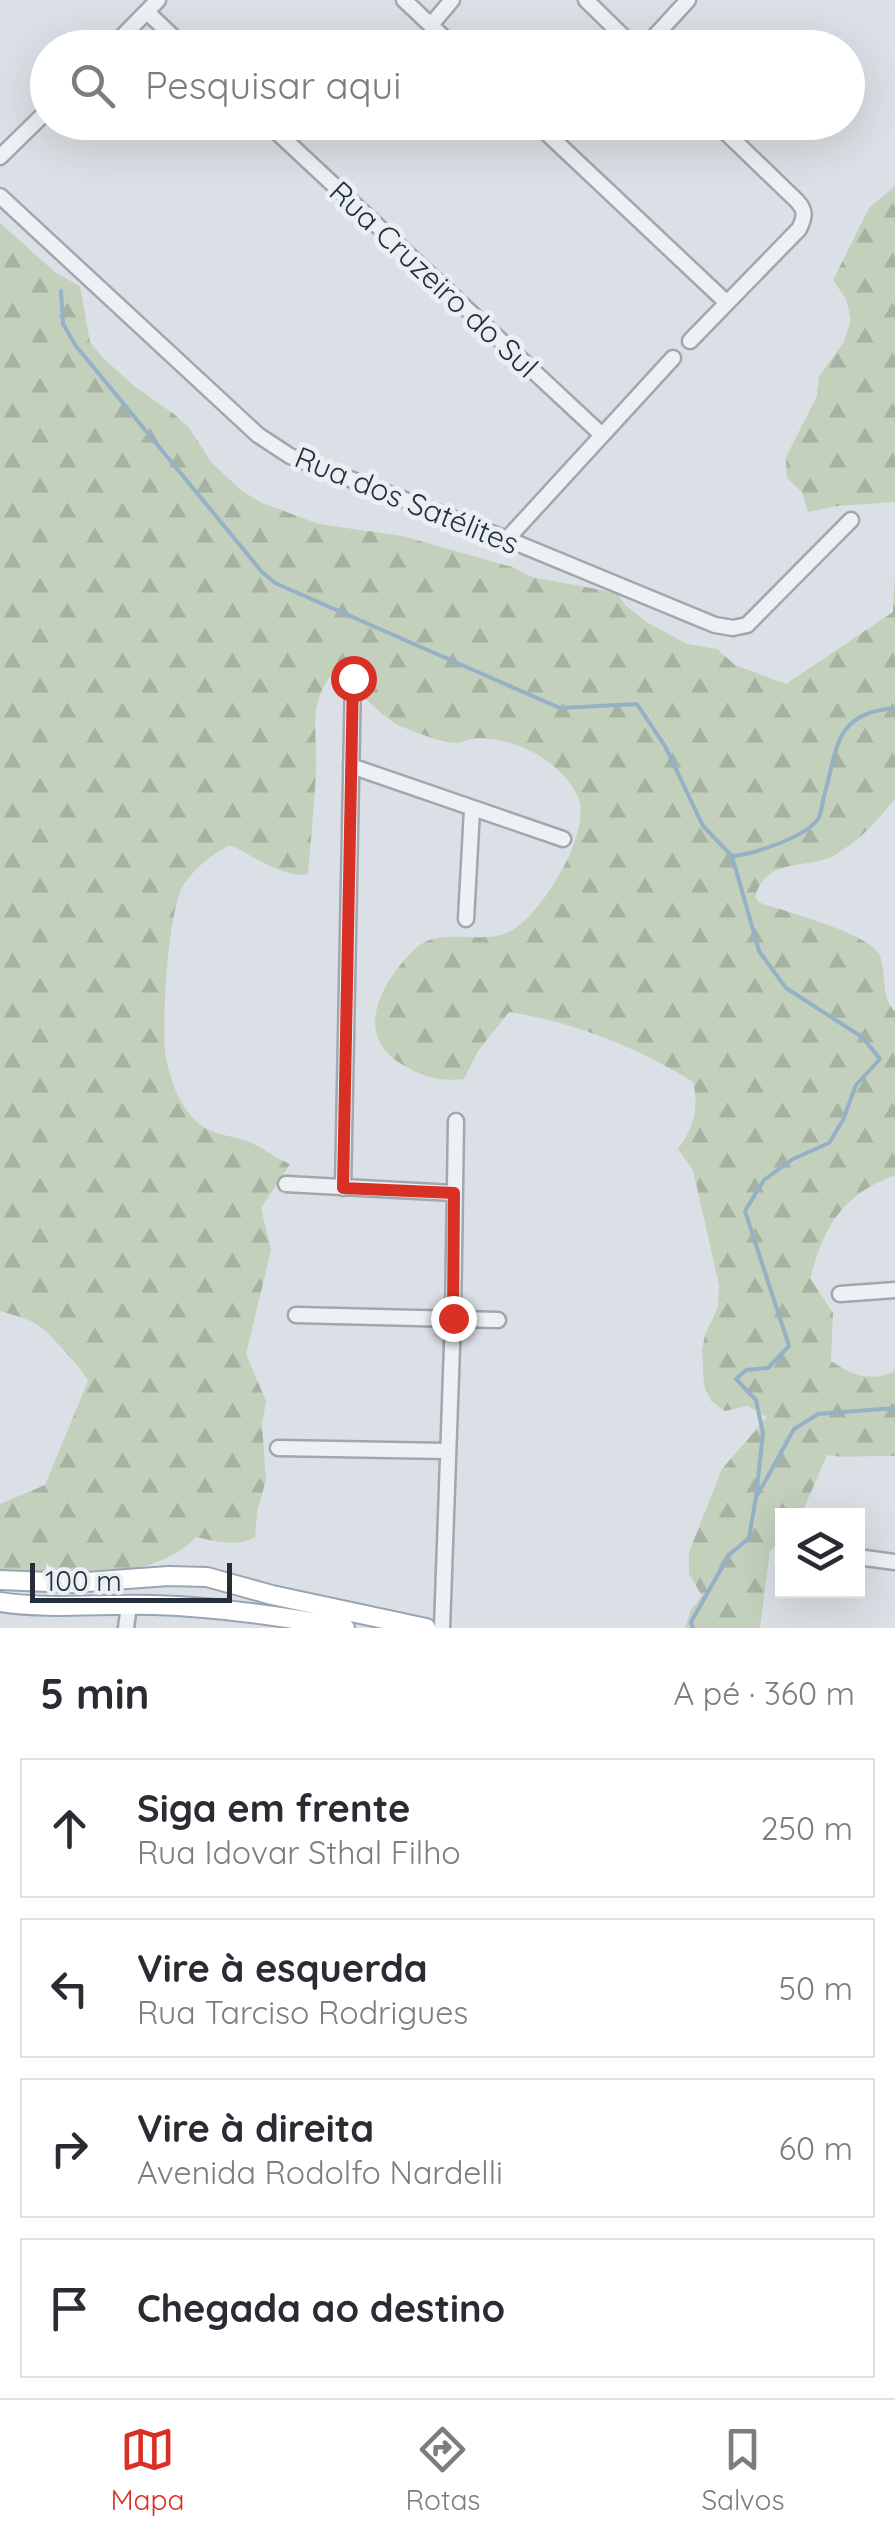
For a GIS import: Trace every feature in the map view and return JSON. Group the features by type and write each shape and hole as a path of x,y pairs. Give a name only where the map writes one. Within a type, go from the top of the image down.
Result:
{"main road":[{"path":"128,1605 133,1588 154,1585 168,1576"},
{"path":"0,1580 73,1584 168,1576 208,1577 426,1628"},
{"path":"155,1605 181,1596 216,1602 222,1597 226,1582"},
{"path":"0,1602 261,1612 345,1628"}],"street":[{"path":"129,30 158,0"},
{"path":"404,0 435,30"},
{"path":"430,25 452,0"},
{"path":"586,0 617,30"},
{"path":"660,30 688,0"},
{"path":"147,12 166,30"},
{"path":"0,157 30,128"},
{"name":"Rua Cruzeiro do Sul","path":"285,140 602,435"},
{"path":"553,140 727,303"},
{"path":"690,341 799,229 804,219 804,209 733,140"},
{"name":"Rua dos Satélites","path":"0,196 258,435 290,456 714,624 733,628 747,625 852,520"},
{"path":"507,539 674,358"},
{"path":"343,1188 353,678"},
{"path":"350,766 564,839"},
{"path":"466,919 472,810"},
{"path":"442,1628 456,1121"},
{"path":"286,1184 454,1193"},
{"path":"840,1294 895,1290"},
{"path":"296,1315 498,1320"},
{"path":"278,1448 447,1452"},
{"path":"865,1558 895,1562"},
{"path":"126,1628 128,1605"}],"green space":[{"path":"895,186 895,502 808,512 802,492 787,478 786,457 817,396 819,376 844,342 851,320 846,299 833,280 869,208"},
{"path":"0,223 56,273 80,286 90,342 103,358 174,414 189,428 212,463 242,491 262,503 319,524 402,536 512,567 532,577 617,593 625,605 648,623 687,644 717,649 735,665 786,684 893,612 895,571 895,798 842,851 768,875 755,897 758,902 843,931 872,946 879,954 885,991 895,1012 895,1175 861,1192 838,1214 822,1242 810,1278 833,1313 831,1361 862,1376 895,1371 895,1456 827,1455 804,1508 775,1508 775,1546 770,1551 760,1628 685,1628 691,1610 702,1596 689,1574 689,1552 722,1469 767,1417 748,1406 725,1411 711,1401 704,1384 702,1350 718,1307 719,1285 693,1170 678,1149 694,1117 693,1082 604,1038 557,1022 509,1012 478,1051 464,1079 439,1079 416,1072 386,1051 378,1037 375,1022 384,991 415,949 436,938 485,937 509,932 535,909 561,872 578,830 578,797 561,773 522,747 478,738 450,743 405,728 378,710 336,670 317,706 308,874 278,870 230,845 199,867 178,897 164,1014 165,1050 178,1096 206,1129 249,1142 290,1164 261,1208 271,1250 246,1354 266,1401 262,1425 266,1480 255,1537 233,1543 196,1537 157,1562 105,1575 0,1582 0,1504 45,1485 88,1381 41,1328 0,1311"}],"waterway":[{"path":"61,291 63,324 76,346 275,583 560,708 637,704 665,746 703,826 732,856 759,951 786,988 862,1037 880,1059 856,1085 829,1143 793,1159 764,1180 745,1211 789,1346 768,1368 746,1370 736,1379 756,1400 763,1433 749,1538 729,1555 691,1622 693,1628"},
{"path":"732,856 779,844 812,826 820,814 841,736 860,717 895,708"},
{"path":"758,1494 794,1429 818,1414 895,1408"}],"route":[{"path":"353,678 343,1188 454,1193 453,1318"}]}
